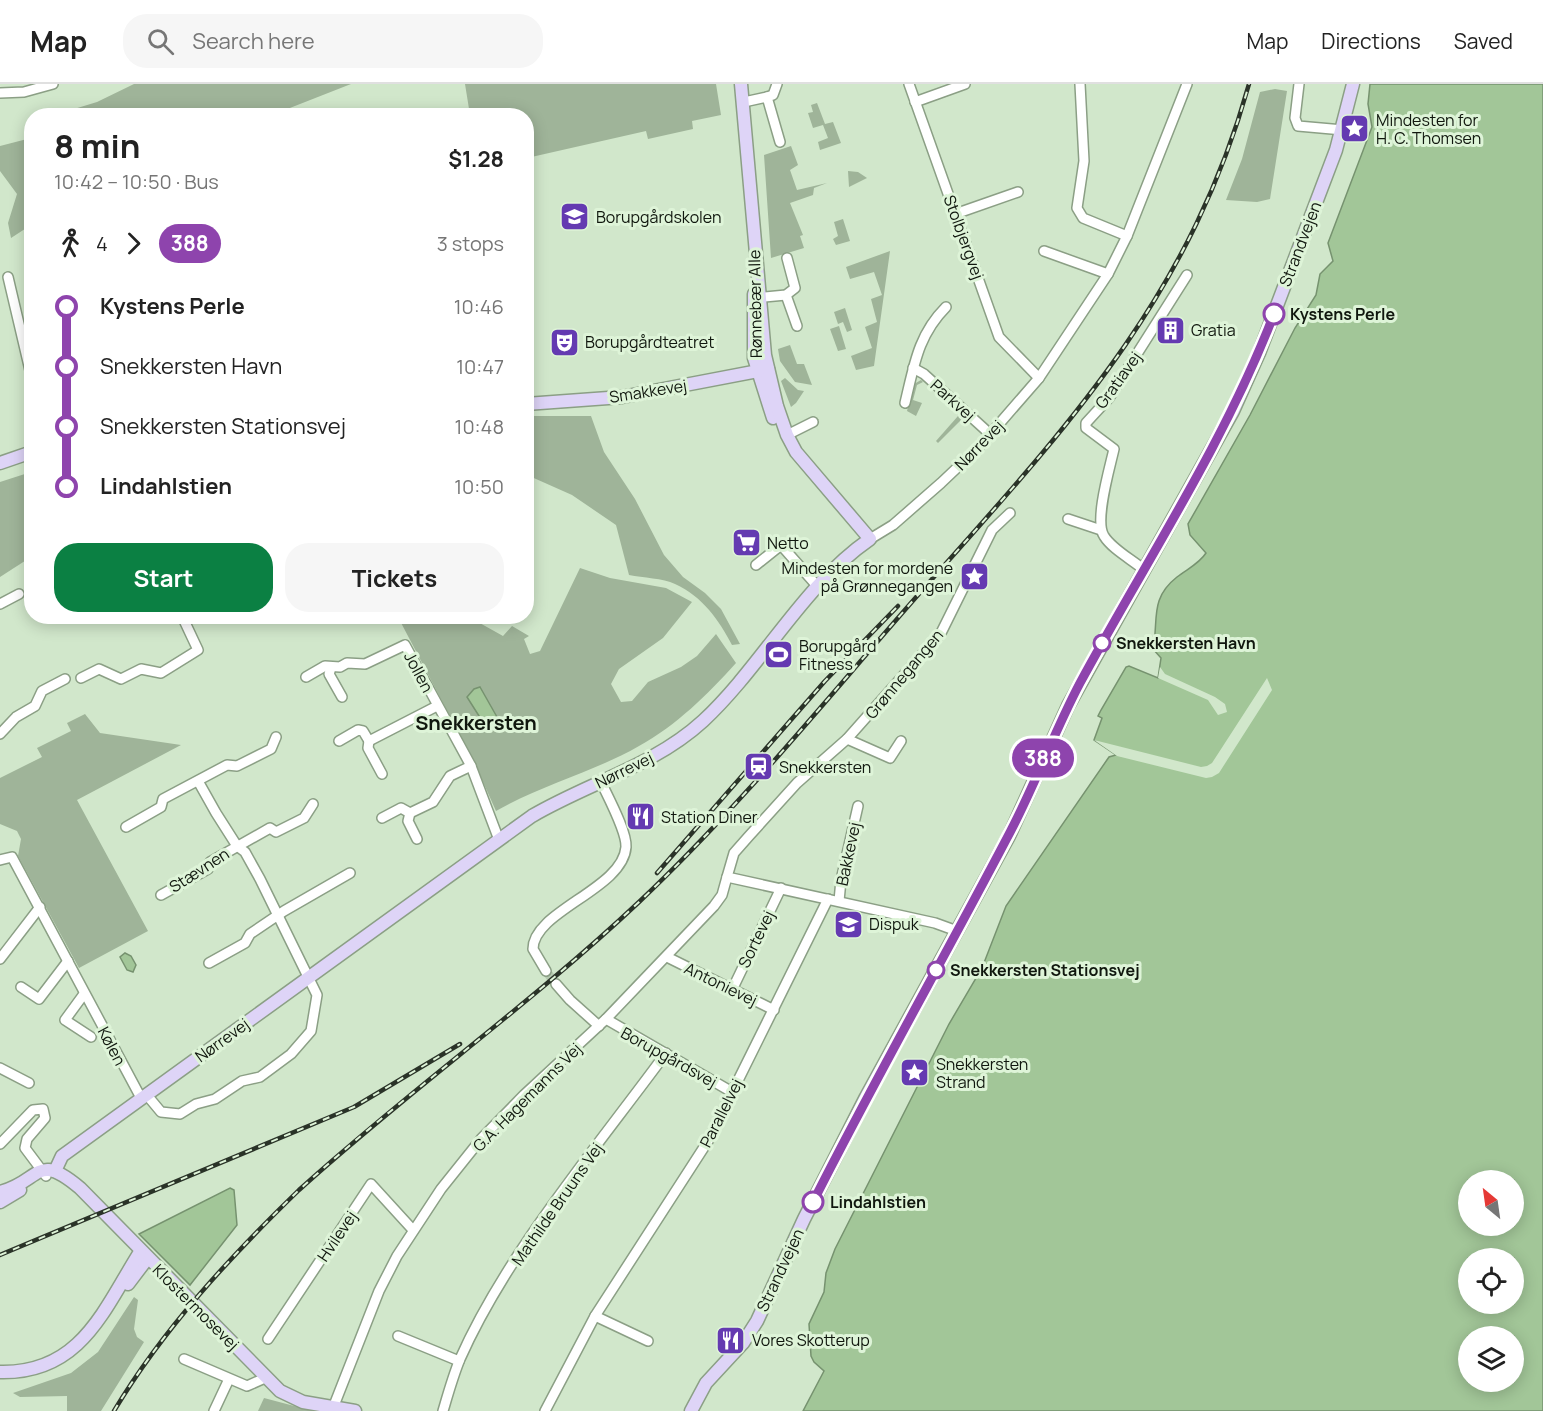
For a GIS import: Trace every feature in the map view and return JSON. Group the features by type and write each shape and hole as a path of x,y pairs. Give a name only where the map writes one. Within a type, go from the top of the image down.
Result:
{"main road":[{"name":"Rønnebær Alle","path":"741,84 758,298 754,358 763,370 771,415 778,428 787,435 807,468 870,539"},
{"name":"Strandvejen","path":"691,1411 706,1383 738,1348 757,1321 804,1219 860,1108 1009,836 1068,706 1233,411 1259,353 1343,130 1353,84"},
{"name":"Smakkevej","path":"534,403 622,397 763,370"},
{"path":"0,463 24,455"},
{"name":"Nørrevej","path":"48,1172 62,1156 500,840 556,802 654,756 701,722 749,670 834,569 870,539"},
{"path":"0,1192 48,1172"},
{"path":"0,1202 48,1172"},
{"name":"Klostermosevej","path":"48,1172 80,1188 265,1378 289,1397 355,1411"},
{"path":"0,1372 41,1366 62,1356 81,1342 144,1256"}],"street":[{"path":"0,93 24,92 53,84"},
{"path":"744,102 773,95 777,84"},
{"name":"Stolbjergvej","path":"909,84 999,338 1039,378"},
{"path":"915,102 965,84"},
{"path":"1080,84 1084,161 1077,208 1083,218 1127,236"},
{"name":"Nørrevej","path":"870,539 915,507 990,434 1039,378 1108,274 1127,236 1187,84"},
{"path":"1299,84 1294,118 1298,126 1343,130"},
{"path":"767,97 780,142"},
{"path":"955,214 1018,192"},
{"path":"1044,251 1108,274"},
{"path":"758,298 786,295 795,288 787,258"},
{"name":"Gratiavej","path":"1101,530 1105,488 1114,449 1086,428 1086,423 1109,398 1186,275"},
{"path":"8,277 24,345"},
{"path":"786,295 797,326"},
{"name":"Parkvej","path":"905,403 925,332 946,307"},
{"name":"Parkvej","path":"913,368 924,374 990,434"},
{"path":"787,435 813,422"},
{"name":"Grønnegangen","path":"727,877 734,853 797,783 847,739 941,633 992,530 1010,513"},
{"path":"1068,519 1101,530 1105,538 1143,569"},
{"path":"756,565 781,545 818,587"},
{"path":"0,604 19,594"},
{"path":"81,678 99,669 122,679 141,669 160,673 198,650 186,624"},
{"name":"Jollen","path":"306,677 325,666 331,668 347,663 365,664 405,645 471,766 500,840"},
{"path":"331,668 329,674 342,697"},
{"path":"0,734 16,717 35,706 42,691 65,679"},
{"name":"Jollen","path":"369,741 437,706"},
{"path":"339,741 358,730 363,731 369,741 368,748 382,774"},
{"path":"126,827 161,807 163,799 227,765 237,766 271,749 276,737"},
{"path":"847,739 890,758 901,741"},
{"path":"410,813 433,802 450,776 471,766"},
{"name":"Stævnen","path":"144,1096 161,1112 180,1114 196,1104 215,1099 242,1081 260,1077 291,1054 311,1031 317,995 245,852 237,846 198,781"},
{"path":"546,971 533,949 537,933 606,879 623,861 626,840 601,782"},
{"name":"Stævnen","path":"161,895 208,868 210,862 270,828 276,832 304,818 313,804"},
{"name":"Bakkevej","path":"839,901 841,880 858,806"},
{"path":"382,818 401,808 410,813"},
{"path":"410,813 408,821 417,839"},
{"name":"Kølen","path":"0,860 12,857 84,994 144,1096"},
{"path":"209,963 245,943 250,934 350,873"},
{"path":"727,877 936,923 957,930"},
{"name":"G.A. Hagemanns Vej","path":"333,1407 379,1291 413,1230 441,1189 481,1139 524,1095 603,1023 714,906 722,895 727,877"},
{"name":"Sortevej","path":"732,990 781,888"},
{"name":"Parallelvej","path":"545,1411 595,1316 708,1141 828,899"},
{"path":"0,959 40,907"},
{"name":"Antonievej","path":"667,957 774,1011"},
{"path":"21,987 39,999 68,961"},
{"name":"Borupgårdsvej","path":"556,984 603,1023 666,1053 732,1092"},
{"name":"Kølen","path":"84,994 64,1020 91,1037"},
{"name":"Mathilde Bruuns Vej","path":"443,1411 459,1361 478,1323 530,1239 666,1053"},
{"path":"0,1068 28,1083"},
{"path":"0,1144 33,1110 43,1108 45,1118 25,1144 25,1148 48,1172"},
{"name":"Hvilevej","path":"268,1339 371,1185 413,1230"},
{"path":"595,1316 648,1341"},
{"path":"398,1335 459,1361"},
{"path":"184,1359 247,1386 265,1378"},
{"path":"214,1411 229,1379"}],"shaded area":[{"path":"134,84 351,84 290,108 77,108 97,102"},
{"path":"465,84 716,84 721,115 692,121 693,129 648,139 646,131 534,156 534,108 469,108"},
{"path":"1370,84 1543,84 1543,1411 803,1411 824,1371 811,1356 809,1324 824,1292 826,1273 835,1249 949,1024 982,968 1006,906 1109,757 1116,755 1094,740 1102,718 1098,716 1101,710 1126,667 1129,666 1158,678 1161,658 1153,649 1157,610 1162,593 1168,585 1206,553 1190,535 1188,524 1250,415 1295,328 1316,295 1320,274 1333,261 1328,243 1372,127 1368,104"},
{"path":"1275,89 1287,91 1270,199 1257,202 1226,200 1242,159 1260,92"},
{"path":"817,103 825,124 833,122 841,143 820,150 818,142 828,138 823,125 813,128 808,113 813,112 811,105"},
{"path":"24,140 24,230 11,238 8,223 17,194 0,171 0,146"},
{"path":"791,146 798,165 790,170 797,190 827,183 814,188 813,195 790,203 803,235 800,236 804,248 771,258 764,155"},
{"path":"848,171 858,172 867,178 849,187"},
{"path":"843,219 850,241 836,245 833,239 838,236 834,222"},
{"path":"890,251 874,366 856,370 851,356 872,348 865,327 877,322 871,299 882,295 874,272 850,279 846,267"},
{"path":"845,308 852,330 847,332 843,322 838,324 834,312"},
{"path":"839,326 846,349 838,351 830,329"},
{"path":"790,345 797,364 804,364 812,385 795,382 780,361 778,349"},
{"path":"785,378 798,390 804,391 791,407 781,381"},
{"path":"921,380 923,382 917,385 913,400 922,403 916,416 907,411 914,384"},
{"path":"534,416 591,416 604,452 635,499 664,555 683,577 705,593 721,609 740,644 732,645 709,610 685,589 665,580 629,575 616,525 572,495 534,478"},
{"path":"958,416 964,417 938,443 936,441"},
{"path":"24,474 24,562 0,577 0,482"},
{"path":"580,568 610,578 666,588 692,602 663,638 619,669 611,684 621,702 632,701 648,682 681,667 697,656 716,634 736,663 691,709 653,738 622,755 496,811 475,764 402,624 482,624 503,636 512,626 529,636 524,639 530,654 540,651"},
{"path":"480,687 497,717 486,727 467,697 474,689"},
{"path":"85,714 100,733 181,745 77,800 148,931 79,968 18,856 21,839 17,831 0,824 0,778 42,757 37,748 71,731 67,723"},
{"path":"125,953 131,956 136,965 133,972 127,970 120,957"},
{"path":"230,1188 234,1190 237,1225 190,1285 139,1234"},
{"path":"134,1297 138,1300 134,1329 137,1337 144,1342 101,1411 67,1411 67,1396 20,1397 13,1393 71,1373 98,1352"},
{"path":"264,1398 313,1411 258,1411"}],"pier":[{"path":"1160,667 1165,674 1215,697 1225,704 1227,712 1218,715 1208,700 1158,678"},
{"path":"1267,678 1272,690 1219,773 1212,777 1206,778 1117,756 1094,740 1201,767 1207,766 1212,763"}],"tunnel":[{"path":"546,971 556,984"}],"railway":[{"path":"114,1411 154,1351 199,1294 299,1190 383,1117 598,940 716,825 1033,464 1122,350 1160,290 1195,227 1225,159 1249,84"},
{"path":"657,873 825,681 898,606"},
{"path":"0,1255 354,1107 460,1044"}],"bus line":[{"name":"388","path":"813,1202 866,1097 1009,836 1081,682 1233,411 1274,314"}],"place":[{"name":"Mindesten for H. C. Thomsen","path":"1355,129"},
{"name":"Borupgårdskolen","path":"575,217"},
{"name":"Kystens Perle","path":"1274,314"},
{"name":"Gratia","path":"1170,330"},
{"name":"Borupgårdteatret","path":"564,342"},
{"name":"Netto","path":"746,543"},
{"name":"Mindesten for mordene på Grønnegangen","path":"974,577"},
{"name":"Snekkersten Havn","path":"1102,643"},
{"name":"Borupgård Fitness","path":"778,655"},
{"name":"Snekkersten","path":"758,767"},
{"name":"Station Diner","path":"640,817"},
{"name":"Dispuk","path":"848,924"},
{"name":"Snekkersten Stationsvej","path":"936,970"},
{"name":"Snekkersten Strand","path":"915,1073"},
{"name":"Lindahlstien","path":"813,1202"},
{"name":"Vores Skotterup","path":"731,1340"}],"district":[{"name":"Snekkersten","path":"476,722"}]}
